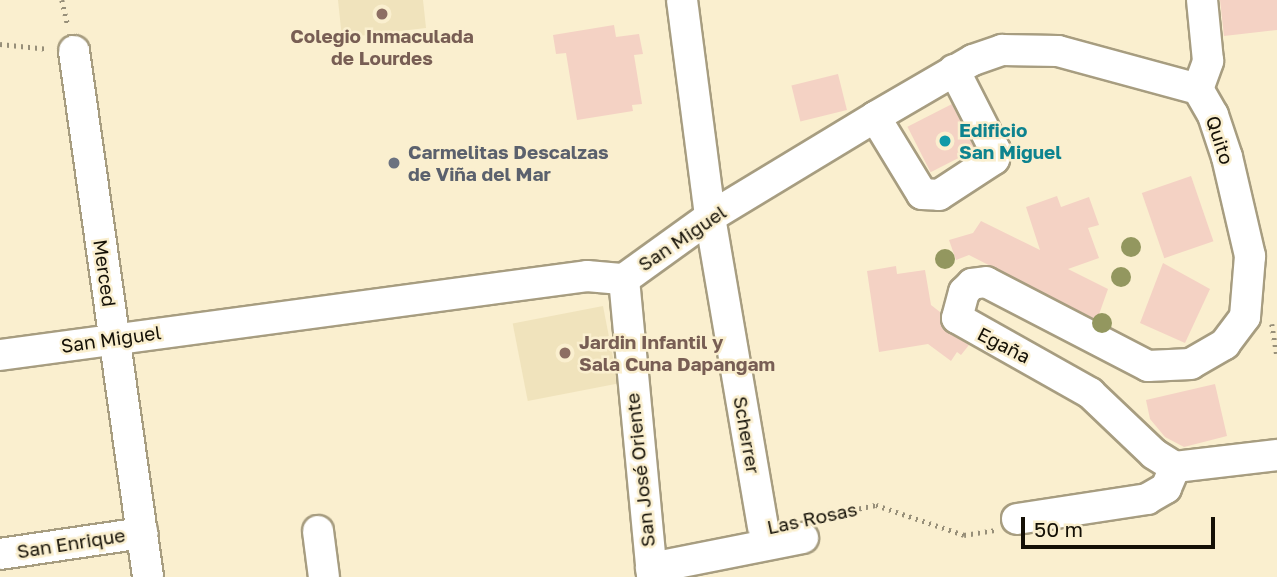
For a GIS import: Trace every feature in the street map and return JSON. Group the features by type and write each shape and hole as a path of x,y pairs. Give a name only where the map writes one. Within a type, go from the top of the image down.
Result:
{"street":[{"path":"682,0 710,217"},
{"path":"1198,89 1208,61 1202,0"},
{"name":"San Miguel","path":"0,355 587,276 624,279 710,217 874,117 954,70 1002,50 1040,48 1098,59 1198,89"},
{"name":"Merced","path":"74,51 148,577"},
{"path":"874,117 922,194 939,195 994,159 995,150 954,70"},
{"name":"Quito","path":"1198,89 1213,115 1227,157 1250,256 1250,283"},
{"name":"Scherrer","path":"710,217 763,528"},
{"name":"San José Oriente","path":"624,279 651,573"},
{"name":"Egaña","path":"1175,467 1154,454 1090,393 962,323 957,312 964,292 986,282 1003,288 1148,366 1191,364 1225,344 1245,317 1250,283"},
{"path":"1010,524 1147,499 1166,488 1175,467 1277,455"},
{"path":"651,573 808,528"},
{"path":"318,531 324,577"},
{"name":"San Enrique","path":"0,554 142,533"}],"path":[{"path":"0,44 74,51"},
{"name":"Las Rosas","path":"808,528 876,505 964,535 1010,524"}],"shaded area":[{"name":"Colegio Inmaculada de Lourdes","path":"338,0 423,0 426,28 342,38"},
{"name":"Jardin Infantil y Sala Cuna Dapangam","path":"603,306 618,384 528,401 513,324"}],"building":[{"path":"1220,0 1277,0 1277,30 1224,36"},
{"path":"614,25 616,37 639,34 643,54 634,55 642,104 632,105 633,111 577,120 566,53 556,54 553,35"},
{"path":"838,74 847,110 800,122 791,86"},
{"name":"Edificio San Miguel","path":"952,104 975,149 931,172 907,127"},
{"path":"1191,176 1213,241 1164,258 1142,193"},
{"path":"1057,196 1061,207 1089,197 1099,225 1088,228 1099,258 1068,269 1108,289 1097,320 969,255 956,260 949,240 973,233 981,221 1040,250 1026,207"},
{"path":"1163,263 1210,289 1185,343 1140,323"},
{"path":"896,266 897,274 925,270 931,305 940,312 942,328 969,345 961,355 957,352 951,361 928,344 879,352 867,271"},
{"path":"1215,384 1227,436 1184,447 1165,437 1150,419 1146,400"}],"place":[{"name":"Colegio Inmaculada de Lourdes","path":"382,14"},
{"name":"Edificio San Miguel","path":"945,141"},
{"name":"Carmelitas Descalzas de Viña del Mar","path":"394,163"},
{"name":"Jardin Infantil y Sala Cuna Dapangam","path":"565,353"}]}
